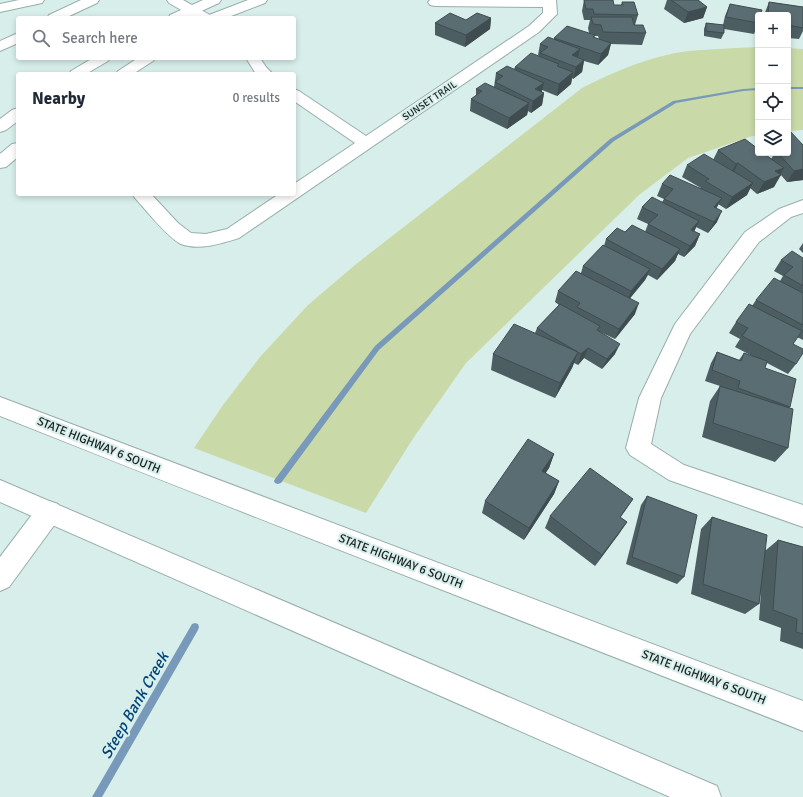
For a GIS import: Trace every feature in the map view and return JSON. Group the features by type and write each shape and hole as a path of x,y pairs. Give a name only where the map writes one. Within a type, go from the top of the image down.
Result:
{"street":[{"path":"0,8 37,0"},
{"path":"58,16 92,0"},
{"path":"174,0 201,16"},
{"path":"179,16 214,0"},
{"path":"219,16 260,0"},
{"path":"434,2 549,2"},
{"name":"SUNSET TRAIL","path":"296,191 534,29 550,14 549,2"},
{"path":"0,48 16,39"},
{"path":"79,72 100,60"},
{"path":"126,72 145,60"},
{"path":"255,60 260,70 263,72"},
{"path":"296,95 365,143"},
{"path":"0,127 16,115"},
{"path":"0,163 16,150"},
{"path":"143,196 172,227 187,238 206,240 233,234 288,196"},
{"path":"803,206 784,213 752,237 682,330 650,398 638,448 677,474 803,516"},
{"name":"STATE HIGHWAY 6 SOUTH","path":"0,406 175,475 803,716"},
{"path":"0,491 706,797"},
{"path":"0,578 49,512"}],"green space":[{"path":"755,47 755,136 688,158 639,195 466,363 414,437 366,513 194,448 223,405 260,357 308,305 355,265 582,88 620,70 660,56 688,51"},
{"path":"791,48 803,49 803,130 791,131"}],"building":[{"path":"584,0 613,0 614,5 623,5 622,2 634,2 638,15 594,14 593,9 586,9"},
{"path":"671,0 698,0 707,7 688,12"},
{"path":"769,2 803,7 803,28 791,26 791,12 768,12"},
{"path":"730,4 762,10 761,12 755,12 755,22 726,17"},
{"path":"450,13 466,20 477,13 491,18 466,35 435,23"},
{"path":"591,17 632,17 634,25 643,25 646,33 603,32 601,25 593,24"},
{"path":"706,23 724,25 724,33 706,31"},
{"path":"567,26 595,35 593,37 611,43 601,54 554,38"},
{"path":"548,37 580,49 572,55 584,60 576,67 540,53 548,47 540,44"},
{"path":"531,53 559,64 557,66 573,72 559,84 515,67"},
{"path":"507,66 544,83 535,89 544,93 533,101 495,82 503,76 496,73"},
{"path":"485,83 529,103 509,118 471,99 482,91 476,89"},
{"path":"791,132 803,145 803,169 794,171 781,156 791,156"},
{"path":"745,139 755,147 755,156 767,156 784,168 775,171 781,175 764,182 738,163 736,164 718,150"},
{"path":"704,154 753,183 732,197 705,181 709,179 687,165"},
{"path":"670,175 722,198 714,207 722,211 714,222 664,199 673,189 662,184"},
{"path":"652,197 699,221 691,230 700,234 690,246 648,224 658,215 642,207"},
{"path":"632,225 680,249 662,269 606,239 617,228 625,232"},
{"path":"603,245 650,269 631,291 583,266"},
{"path":"792,251 803,258 803,286 784,275 793,267 781,260"},
{"path":"576,271 639,303 619,329 577,307 580,303 558,291"},
{"path":"774,278 803,293 803,325 756,300"},
{"path":"560,304 600,326 597,330 620,344 607,359 588,348 581,354 537,328"},
{"path":"749,304 802,331 793,344 803,349 803,353 796,364 742,336 748,328 736,322"},
{"path":"514,324 578,352 560,383 493,354"},
{"path":"717,352 741,361 744,353 767,361 765,368 796,379 790,407 738,388 740,381 712,370"},
{"path":"720,386 793,409 788,448 713,423"},
{"path":"528,439 554,454 542,471 559,481 529,528 485,501"},
{"path":"590,468 633,499 620,517 627,522 602,555 550,516"},
{"path":"647,496 697,515 684,577 632,557"},
{"path":"712,517 767,535 759,604 703,584"},
{"path":"778,540 803,547 803,634 796,632 797,619 773,610"}],"waterway":[{"path":"791,88 803,88"},
{"path":"278,481 377,348 612,140 675,102 755,89"},
{"name":"Steep Bank Creek","path":"97,797 195,627"}]}
